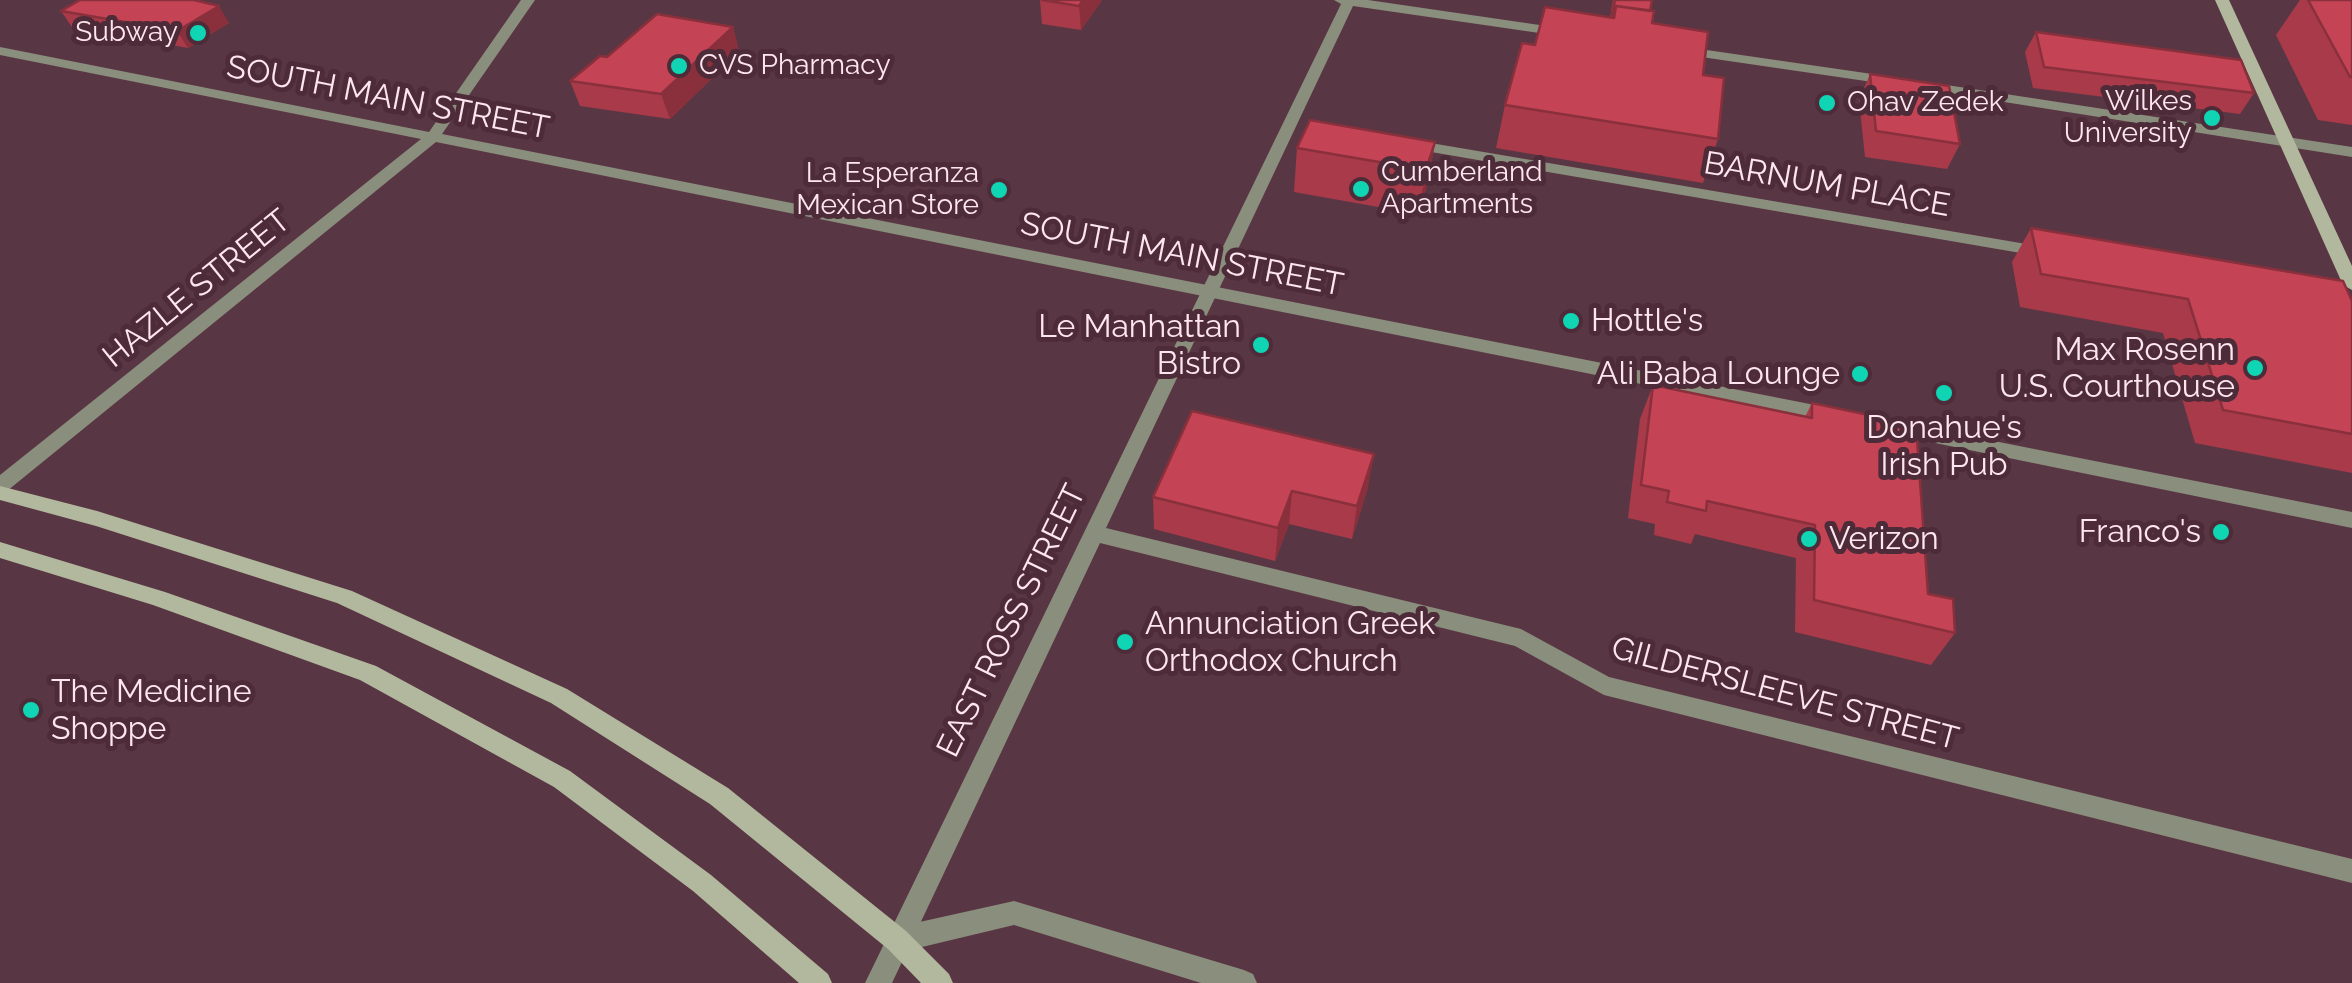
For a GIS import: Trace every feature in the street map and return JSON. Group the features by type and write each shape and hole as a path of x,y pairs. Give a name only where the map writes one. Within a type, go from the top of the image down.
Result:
{"main road":[{"path":"2222,0 2352,285"},
{"path":"0,489 344,596 559,696 719,796 897,940 940,983"},
{"path":"0,550 157,598 368,674 562,779 702,883 819,983"}],"street":[{"name":"HAZLE STREET","path":"0,489 432,138 528,0"},
{"path":"1341,0 1575,34"},
{"name":"EAST ROSS STREET","path":"878,983 1212,290 1300,126 1349,1"},
{"path":"1660,47 2352,152"},
{"name":"SOUTH MAIN STREET","path":"0,51 1845,418"},
{"name":"BARNUM PLACE","path":"1381,140 2054,254"},
{"path":"1884,426 2352,520"},
{"name":"GILDERSLEEVE STREET","path":"1093,533 1520,638 1604,685 2352,872"},
{"path":"897,940 1014,913 1244,983"}],"building":[{"path":"80,0 194,0 219,6 177,31 61,11"},
{"path":"1042,0 1083,0 1079,6"},
{"path":"1615,0 1652,0 1650,11 1616,6 1612,15"},
{"path":"2308,0 2352,0 2352,77 2350,77"},
{"path":"1616,6 1654,11 1652,23 1708,32 1703,75 1724,78 1718,139 1505,105 1522,43 1535,45 1545,7 1614,18"},
{"path":"657,14 733,27 661,94 570,81 600,56 607,57"},
{"path":"2036,32 2241,60 2254,93 2044,67"},
{"path":"1870,74 1949,86 1960,144 1876,131"},
{"path":"1310,120 1435,142 1426,170 1297,148"},
{"path":"2031,228 2343,281 2352,301 2352,434 2223,410 2188,299 2041,274"},
{"name":"Verizon","path":"1653,385 1812,418 1812,403 1916,425 1928,594 1953,599 1955,633 1814,600 1815,525 1707,501 1706,511 1667,502 1669,491 1641,485"},
{"path":"1192,411 1374,454 1357,506 1292,491 1278,528 1153,497"}],"place":[{"name":"Subway","path":"198,33"},
{"name":"CVS Pharmacy","path":"679,66"},
{"name":"Ohav Zedek","path":"1827,103"},
{"name":"Wilkes University","path":"2212,118"},
{"name":"Cumberland Apartments","path":"1361,189"},
{"name":"La Esperanza Mexican Store","path":"999,190"},
{"name":"Hottle's","path":"1571,321"},
{"name":"Le Manhattan Bistro","path":"1261,345"},
{"name":"Max Rosenn U.S. Courthouse","path":"2255,368"},
{"name":"Ali Baba Lounge","path":"1860,374"},
{"name":"Donahue's Irish Pub","path":"1944,393"},
{"name":"Franco's","path":"2221,532"},
{"name":"Verizon","path":"1809,539"},
{"name":"Annunciation Greek Orthodox Church","path":"1125,642"},
{"name":"The Medicine Shoppe","path":"31,710"}]}
